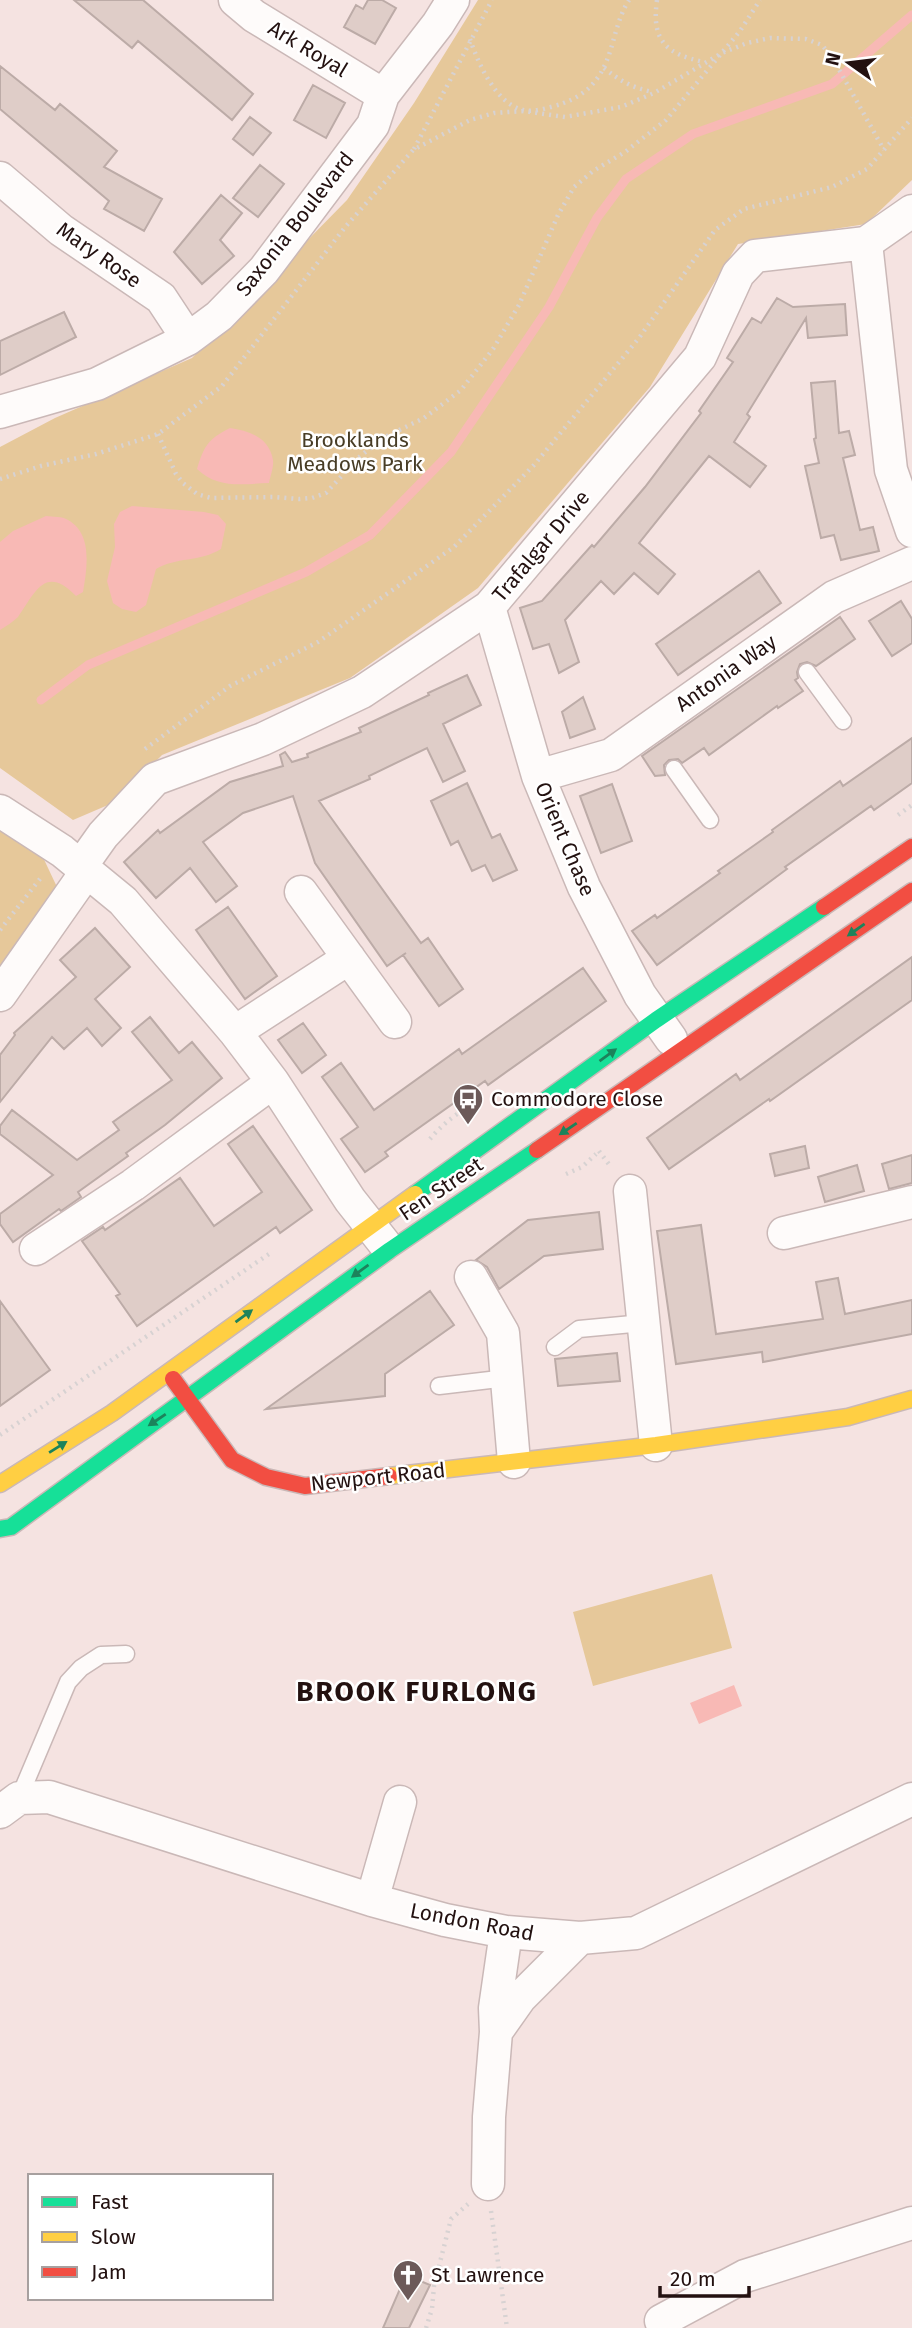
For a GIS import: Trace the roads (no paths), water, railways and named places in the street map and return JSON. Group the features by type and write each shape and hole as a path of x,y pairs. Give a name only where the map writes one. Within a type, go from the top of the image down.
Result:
{"street":[{"name":"Ark Royal","path":"235,0 254,16 383,95"},
{"name":"Saxonia Boulevard","path":"0,412 97,384 188,339 219,316 264,270 373,125 383,95 438,24 453,0"},
{"name":"Mary Rose","path":"0,178 61,230 161,298 188,339"},
{"name":"Trafalgar Drive","path":"0,995 76,863 155,779 264,739 362,692 489,607 700,357 738,274 755,256 866,243 912,211"},
{"path":"866,243 912,531"},
{"name":"Antonia Way","path":"538,776 611,755 651,738 785,643 834,597 912,563"},
{"name":"Orient Chase","path":"489,607 538,776 584,887 634,985 681,1052"},
{"path":"0,811 76,863 123,901 235,1032 273,1082 369,1226 390,1250"},
{"name":"Fen Street","path":"0,1483 112,1413 656,1020 907,861"},
{"name":"Fen Street","path":"0,1529 11,1527 390,1250 912,891"},
{"path":"301,892 395,1022"},
{"path":"235,1032 349,958"},
{"path":"36,1250 133,1185 273,1082"},
{"path":"630,1191 656,1445"},
{"path":"784,1233 912,1202"},
{"path":"471,1277 503,1333 514,1462"},
{"name":"Newport Road","path":"167,1371 232,1460 265,1477 305,1486 656,1445 848,1417 912,1399"},
{"name":"London Road","path":"9,1805 49,1797 372,1900 445,1920 506,1932 580,1938 636,1933 912,1799"},
{"path":"372,1900 400,1802"},
{"path":"488,2183 495,2008 506,1932"},
{"path":"496,2032 520,1998 580,1938"},
{"path":"661,2321 745,2276 912,2223"}],"lane":[{"path":"807,672 843,721"},
{"path":"674,769 710,820"},
{"path":"555,1347 579,1329 643,1323"},
{"path":"439,1386 507,1378"},
{"path":"9,1805 68,1682 81,1668 101,1655 126,1654"}],"waterway":[{"path":"41,700 88,665 306,572 370,535 451,452 549,307 597,218 626,179 693,134 832,84 912,15"}],"place":[{"name":"Commodore Close","path":"468,1126"},
{"name":"St Lawrence","path":"408,2302"}],"district":[{"name":"BROOK FURLONG","path":"417,1691"}],"park label":[{"name":"Brooklands Meadows Park","path":"355,452"}]}
